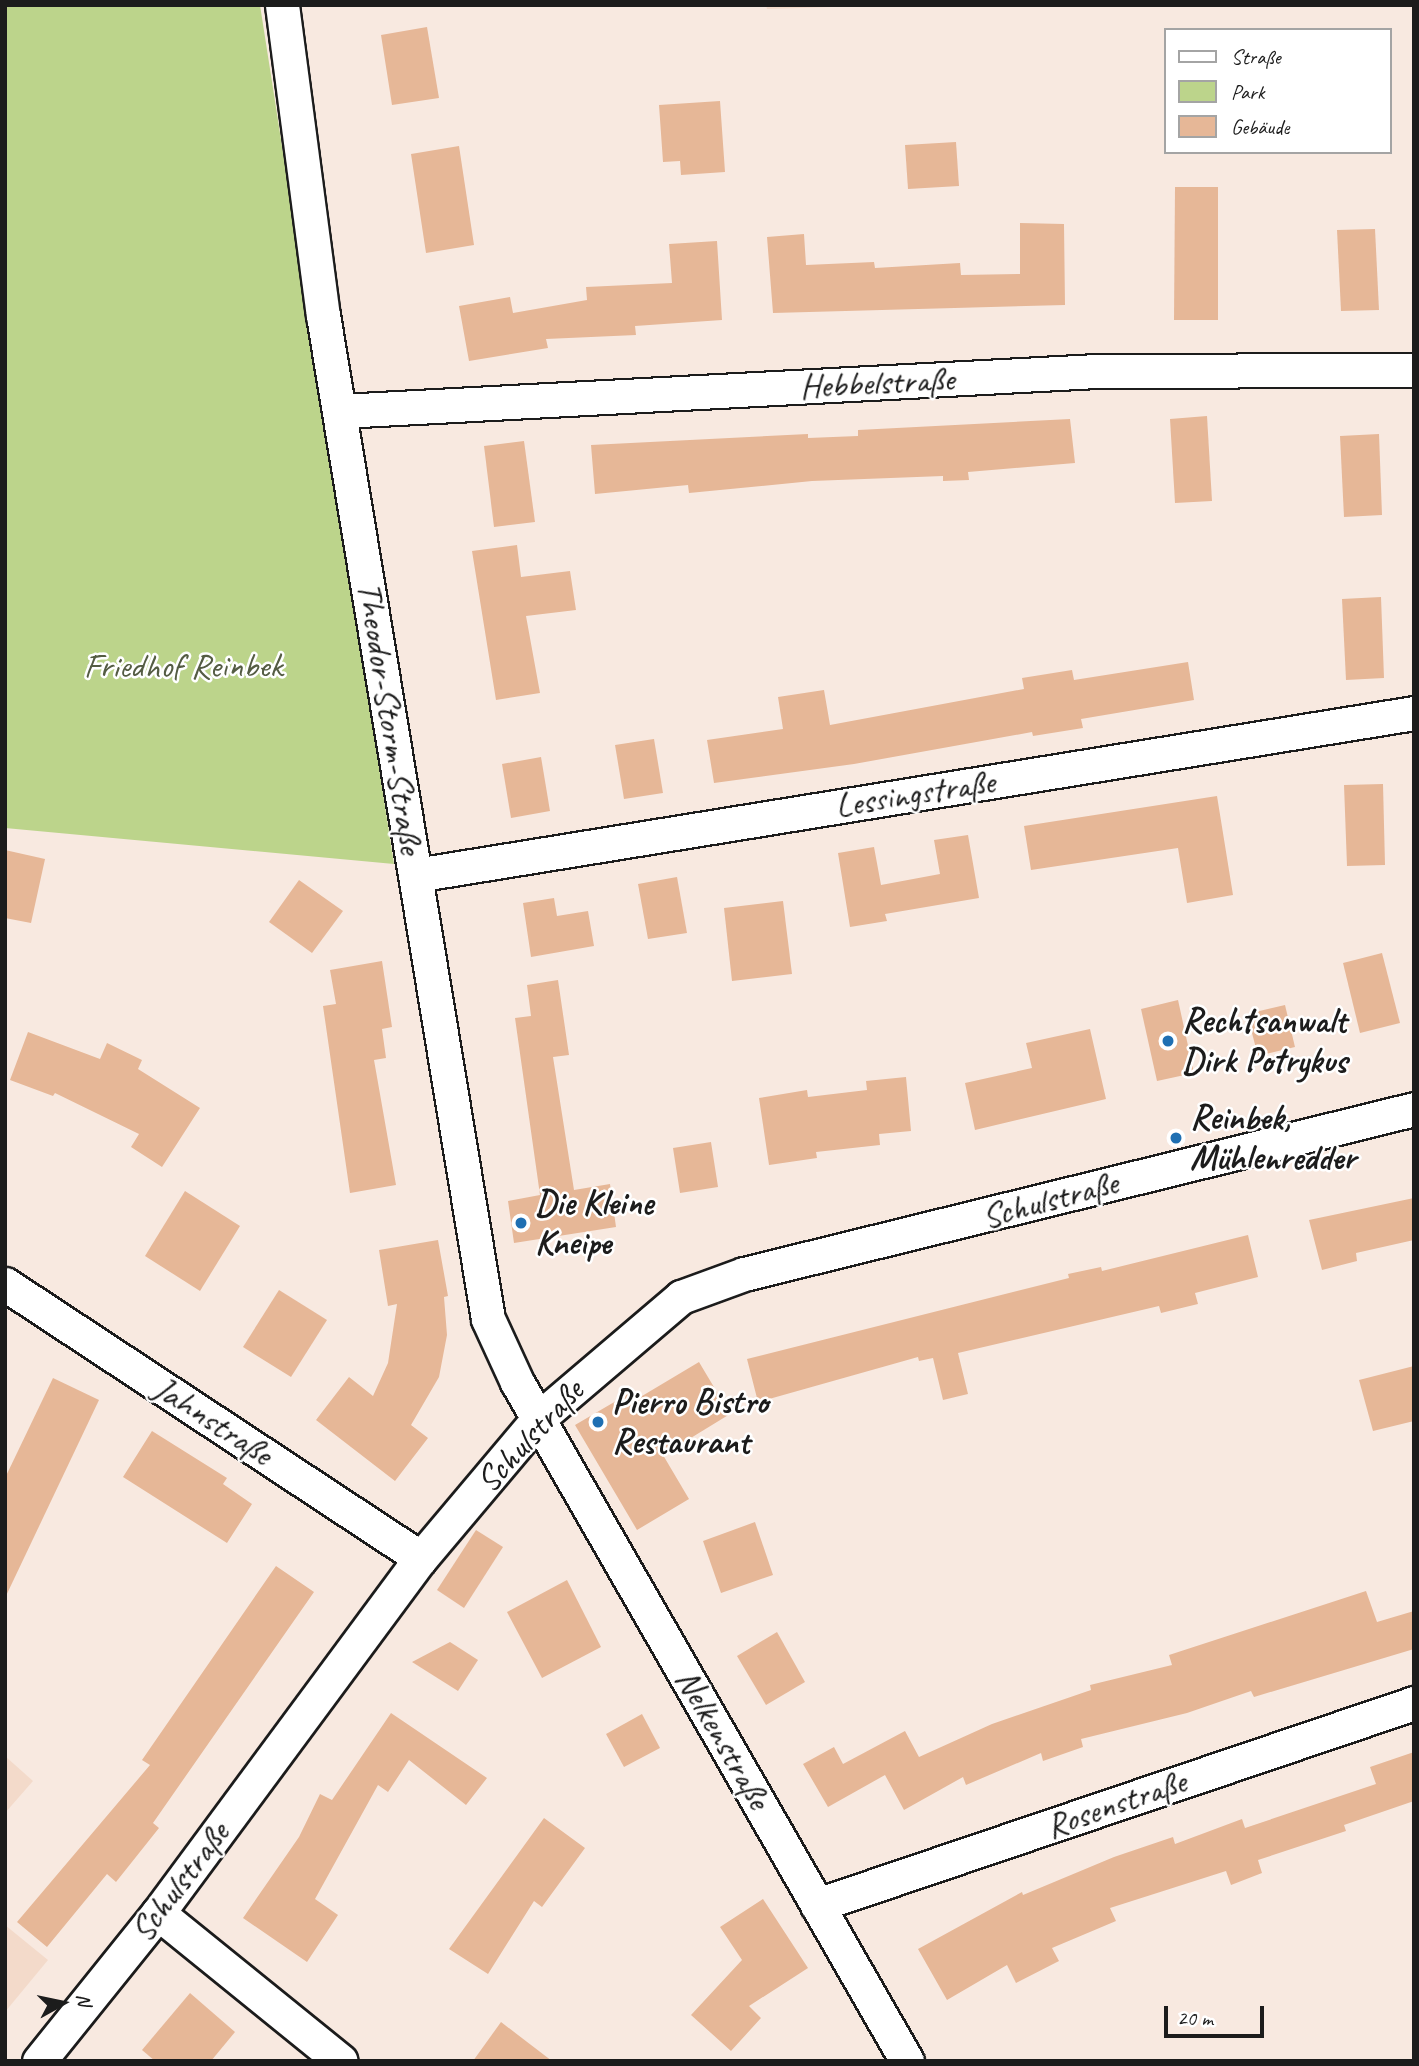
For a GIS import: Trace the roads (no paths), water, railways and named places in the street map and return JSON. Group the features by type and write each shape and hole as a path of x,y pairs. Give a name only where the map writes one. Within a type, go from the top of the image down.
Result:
{"street":[{"name":"Theodor-Storm-Straße","path":"282,5 323,315 341,411 483,1298 497,1339 539,1418"},
{"name":"Hebbelstraße","path":"341,411 1096,371 1414,370"},
{"name":"Lessingstraße","path":"416,875 1414,713"},
{"name":"Schulstraße","path":"39,2061 158,1913 421,1558 539,1418 681,1297 744,1274 1414,1109"},
{"name":"Jahnstraße","path":"5,1284 421,1558"},
{"name":"Nelkenstraße","path":"539,1418 907,2061"},
{"name":"Rosenstraße","path":"817,1905 1414,1703"},
{"path":"158,1913 341,2061"}],"place":[{"name":"Rechtsanwalt Dirk Potrykus","path":"1168,1041"},
{"name":"Reinbek, Mühlenredder","path":"1176,1138"},
{"name":"Die Kleine Kneipe","path":"521,1223"},
{"name":"Pierro Bistro Restaurant","path":"598,1422"}],"park label":[{"name":"Friedhof Reinbek","path":"183,666"}]}
